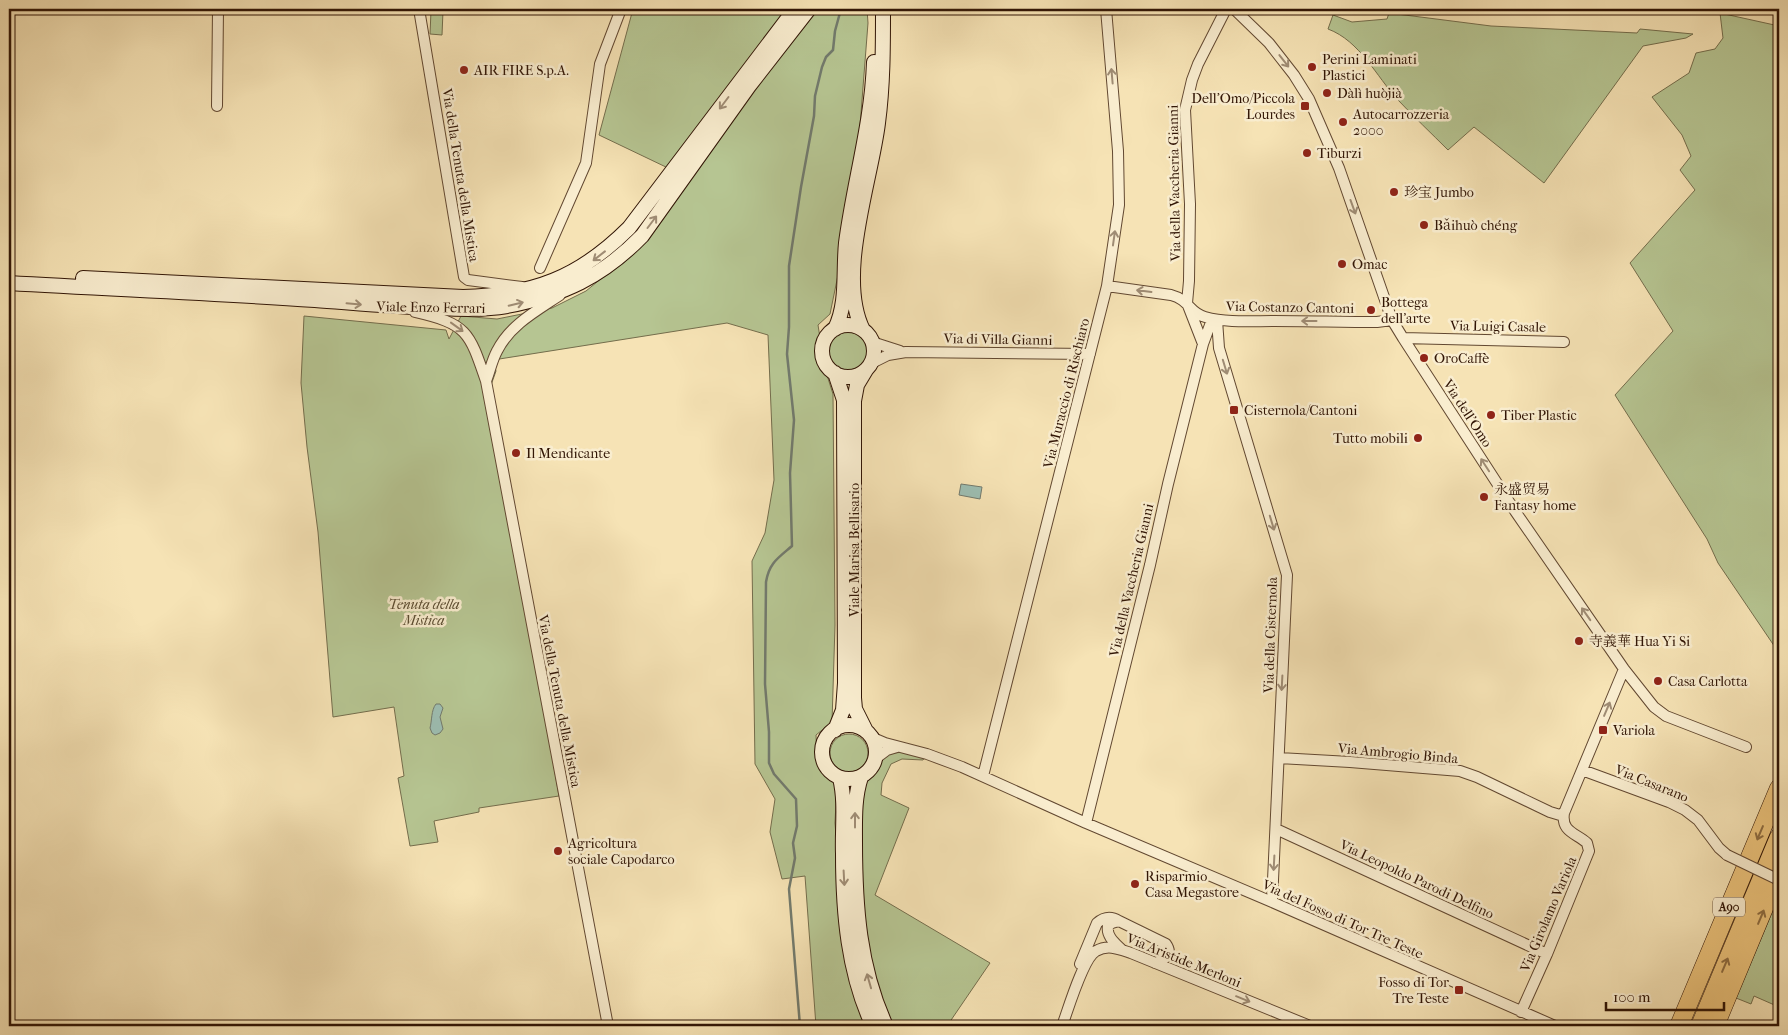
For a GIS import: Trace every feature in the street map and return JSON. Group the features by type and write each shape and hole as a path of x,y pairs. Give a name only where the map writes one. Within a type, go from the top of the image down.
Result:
{"highway":[{"name":"A90","path":"1679,1026 1779,788"},
{"name":"A90","path":"1700,1026 1779,837"},
{"path":"1715,1026 1779,872"}],"main road":[{"name":"Viale Enzo Ferrari","path":"9,274 463,297 499,295 531,288 569,274 589,263 613,245 629,228 795,9"},
{"name":"Viale Enzo Ferrari","path":"9,283 258,296 394,307 484,309 521,303 571,288 605,269 627,252 642,236 808,9"},
{"path":"874,9 873,72 868,124 846,244 843,308 835,329 826,339 822,350 824,360 835,373 851,377 859,375 868,367 873,353 872,342 863,330 853,301 859,225 878,126 881,98 883,9"},
{"path":"835,329 849,326 863,330"},
{"name":"Viale Marisa Bellisario","path":"868,367 855,390 854,411 854,698 855,709 868,734"},
{"name":"Viale Marisa Bellisario","path":"835,373 844,400 845,654 845,698 843,710 835,730"},
{"path":"851,726 868,734 876,752 872,767 860,777 847,779 840,778 832,773 823,759 822,751 824,742 829,735 835,730 851,726"},
{"path":"860,777 855,801 857,917 867,976 886,1026"},
{"path":"840,778 843,797 843,871 849,939 857,984 873,1026"}],"street":[{"path":"216,106 218,9"},
{"name":"Via della Tenuta della Mistica","path":"419,9 464,277 468,280 531,288"},
{"path":"540,268 586,163 600,64 621,9"},
{"name":"Via Muraccio di Rischiaro","path":"982,776 1107,286 1119,204 1118,151 1106,9"},
{"name":"Via della Vaccheria Gianni","path":"1203,344 1187,303 1190,204 1185,110 1192,80 1226,9"},
{"name":"Via dell'Omo","path":"1234,9 1269,43 1294,75 1320,120 1342,175 1392,320 1402,338 1515,511 1624,669 1654,707 1662,714 1746,747"},
{"name":"Via Costanzo Cantoni","path":"1107,286 1178,297 1187,303 1197,314 1217,320 1377,322 1392,320"},
{"path":"486,381 497,350 508,334 526,318 571,288"},
{"name":"Via della Tenuta della Mistica","path":"394,307 446,320 458,326 471,341 486,381 608,1026"},
{"name":"Via della Vaccheria Gianni","path":"1086,823 1203,344 1211,323 1217,320"},
{"name":"Via della Cisternola","path":"1217,320 1218,344 1287,575 1272,902"},
{"name":"Via Luigi Casale","path":"1402,338 1564,342"},
{"name":"Via di Villa Gianni","path":"872,342 886,348 906,352"},
{"path":"1203,344 1218,344"},
{"name":"Via di Villa Gianni","path":"868,367 888,355 906,352 1090,354"},
{"path":"1564,813 1624,669"},
{"name":"Via del Fosso di Tor Tre Teste","path":"868,734 898,747 927,754 982,776 1555,1026"},
{"path":"875,759 887,750 898,747"},
{"name":"Via Ambrogio Binda","path":"1279,758 1460,771 1477,777 1550,812 1560,815 1564,813"},
{"name":"Via Casarano","path":"1582,770 1669,802 1685,810 1698,820 1717,846 1727,855 1779,880"},
{"name":"Via Girolamo Variola","path":"1521,1012 1547,954 1589,850 1586,842 1569,832 1565,826 1564,813"},
{"name":"Via Leopoldo Parodi Delfino","path":"1276,830 1547,954"},
{"path":"1055,1026 1099,921 1112,918 1166,944 1169,949 1168,955 1163,960 1155,963"},
{"path":"1119,922 1110,924 1108,931 1114,942 1122,950"},
{"name":"Via Aristide Merloni","path":"1062,1026 1083,971 1091,956 1097,951 1106,948 1122,950 1310,1026"}],"green space":[{"name":"Tenuta della Mistica","path":"633,9 867,9 868,23 860,126 838,275 830,314 818,325 825,369 833,394 835,625 832,722 816,735 817,762 837,781 835,823 846,962 870,1026 816,1026 805,876 782,879 770,832 775,799 755,764 752,561 765,533 774,480 768,335 727,323 493,360 496,371 485,402 544,708 559,796 479,808 479,812 434,821 438,842 410,846 398,778 404,776 394,707 333,717 318,532 301,383 304,316 446,330 449,339 461,316 497,319 552,308 586,291 647,241 695,173 668,168 599,135"},
{"path":"431,11 443,11 442,35 430,34"},
{"path":"1389,13 1491,26 1637,33 1640,29 1693,34 1686,38 1643,46 1544,183 1474,127 1448,150 1398,100 1358,50 1328,29 1333,15 1352,22 1387,19"},
{"path":"1720,13 1779,26 1779,653 1718,563 1707,539 1615,395 1673,331 1630,263 1695,190 1680,170 1691,156 1682,135 1652,97 1689,73 1696,53 1715,49 1723,38"},
{"path":"848,332 861,338 867,351 861,364 848,370 835,364 829,351 835,338"},
{"path":"849,734 856,735 862,740 867,746 867,760 862,766 856,771 849,772 842,771 836,766 831,760 830,753 831,746 836,740 842,735"},
{"path":"906,752 925,757 923,760 902,759 891,764 882,783 881,795 909,808 875,895 990,963 947,1026 892,1026 884,1012 860,916 860,787 881,759 892,753"},
{"path":"1779,896 1779,1007 1754,996 1751,1004 1736,998"}],"water":[{"path":"961,484 982,487 980,499 959,495"},
{"path":"436,704 440,704 443,708 440,717 443,729 435,735 430,728 432,712"}],"waterway":[{"path":"800,1026 789,889 795,858 793,843 797,826 796,799 774,774 769,763 769,732 765,684 766,582 772,565 792,546 790,473 794,420 787,354 789,266 814,116 815,96 822,67 826,57 833,50 835,31 841,9"}],"place":[{"name":"Perini Laminati Plastici","path":"1312,67"},
{"name":"AIR FIRE S.p.A.","path":"464,70"},
{"name":"Dàlì huòjià","path":"1327,93"},
{"name":"Dell'Omo/Piccola Lourdes","path":"1305,106"},
{"name":"Autocarrozzeria 2000","path":"1343,122"},
{"name":"Tiburzi","path":"1307,153"},
{"name":"珍宝 Jumbo","path":"1394,192"},
{"name":"Bǎihuò chéng","path":"1424,225"},
{"name":"Omac","path":"1342,264"},
{"name":"Bottega dell'arte","path":"1371,310"},
{"name":"OroCaffè","path":"1424,358"},
{"name":"Cisternola/Cantoni","path":"1234,410"},
{"name":"Tiber Plastic","path":"1491,415"},
{"name":"Tutto mobili","path":"1418,438"},
{"name":"Il Mendicante","path":"516,453"},
{"name":"永盛贸易 Fantasy home","path":"1484,497"},
{"name":"寺義華 Hua Yi Si","path":"1579,641"},
{"name":"Casa Carlotta","path":"1658,681"},
{"name":"Variola","path":"1603,730"},
{"name":"Agricoltura sociale Capodarco","path":"558,851"},
{"name":"Risparmio Casa Megastore","path":"1135,884"},
{"name":"Fosso di Tor Tre Teste","path":"1459,990"}]}
